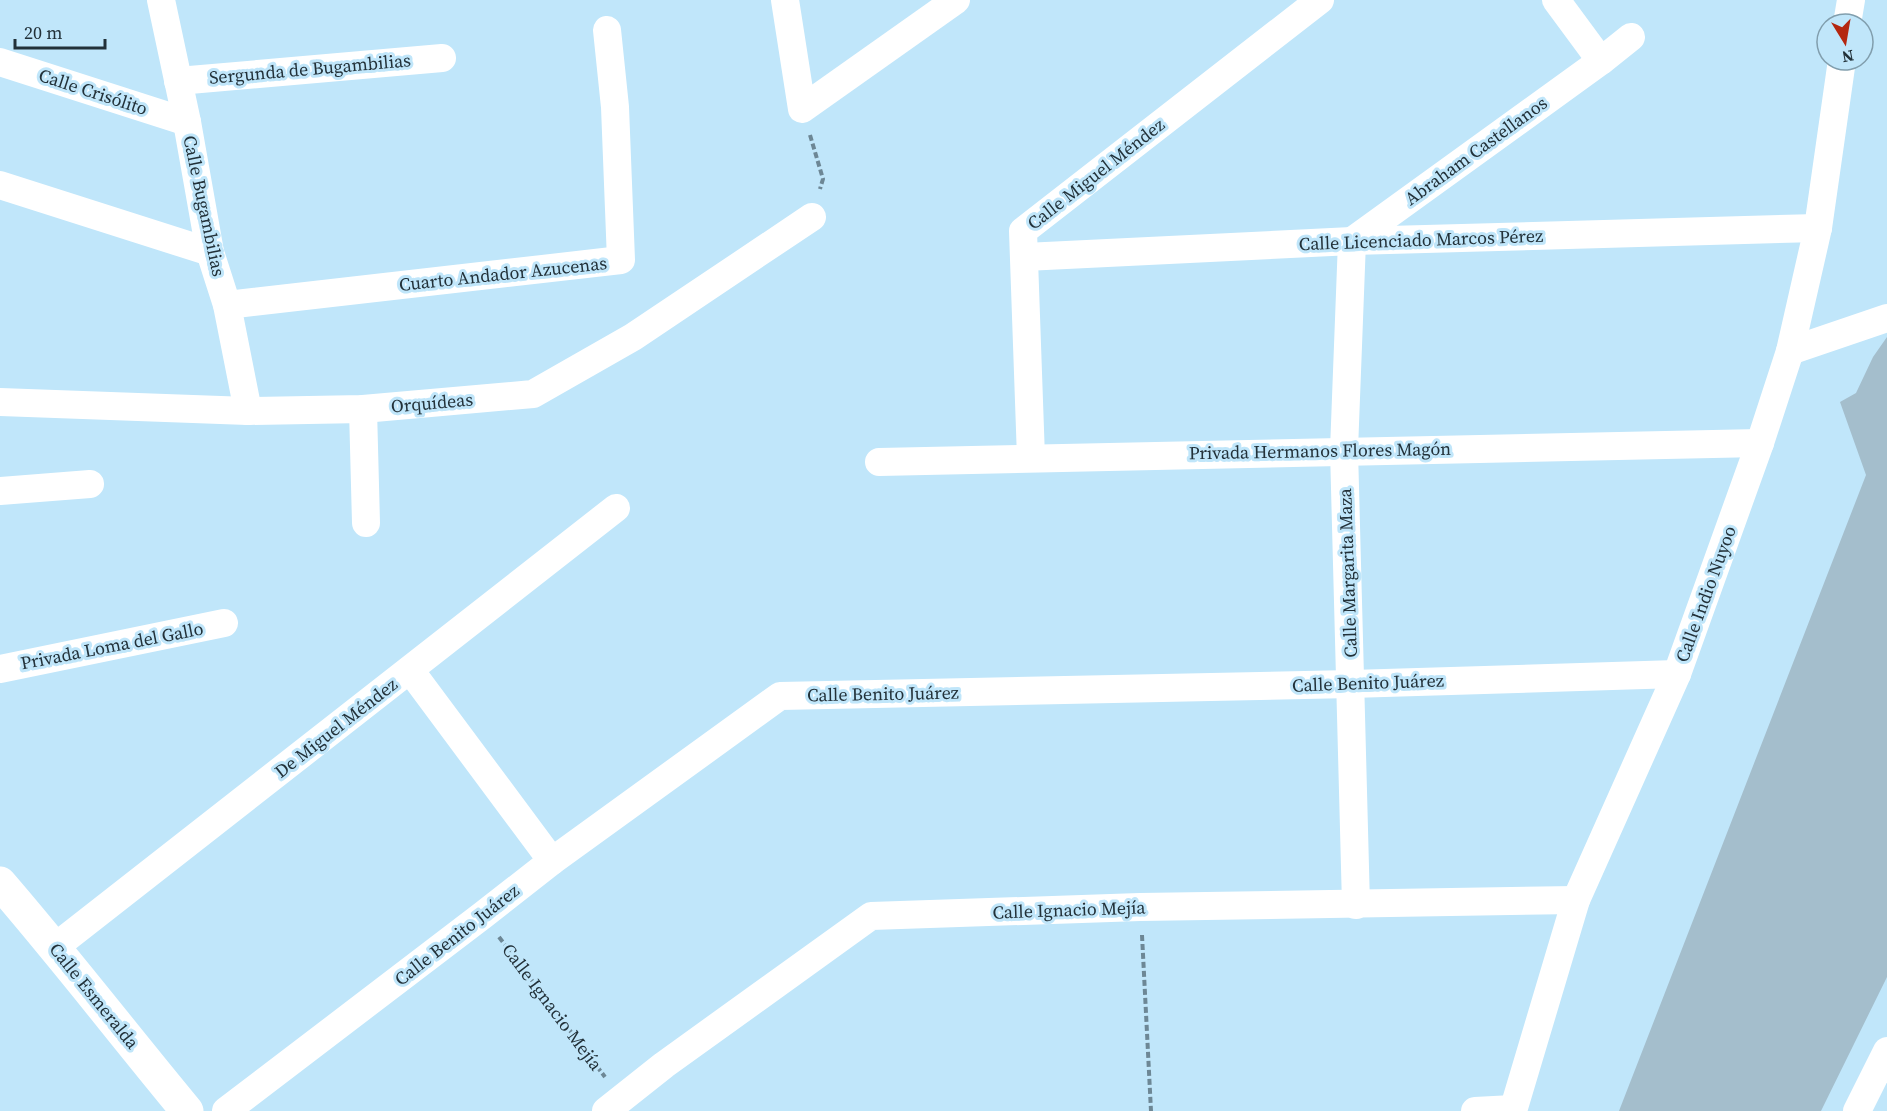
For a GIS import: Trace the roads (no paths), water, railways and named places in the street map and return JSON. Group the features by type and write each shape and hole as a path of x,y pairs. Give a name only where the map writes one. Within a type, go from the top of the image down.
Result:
{"street":[{"name":"Calle Bugambilias","path":"160,0 187,122 210,252 227,305 248,411"},
{"path":"785,0 802,109 957,0"},
{"name":"Calle Miguel Méndez","path":"1031,458 1023,231 1320,0"},
{"path":"1556,0 1601,61 1631,38"},
{"name":"Cuarto Andador Azucenas","path":"227,305 621,260 615,107 607,30"},
{"name":"Sergunda de Bugambilias","path":"178,81 442,58"},
{"name":"Abraham Castellanos","path":"1352,241 1601,61"},
{"name":"Calle Crisólito","path":"0,62 187,122"},
{"name":"Calle Indio Nuyoo","path":"1513,1110 1576,900 1677,674 1790,351 1818,228 1840,72"},
{"path":"0,185 210,252"},
{"name":"Orquídeas","path":"0,402 248,411 363,409 533,394 633,337 812,217"},
{"name":"Calle Licenciado Marcos Pérez","path":"1024,257 1352,241 1818,228"},
{"name":"Calle Margarita Maza","path":"1352,241 1344,450 1356,904"},
{"path":"1790,351 1887,318"},
{"path":"363,409 366,523"},
{"name":"Privada Hermanos Flores Magón","path":"879,462 1760,442"},
{"path":"0,491 90,484"},
{"name":"De Miguel Méndez","path":"55,947 616,508"},
{"name":"Privada Loma del Gallo","path":"0,669 224,623"},
{"path":"410,670 552,861"},
{"name":"Calle Benito Juárez","path":"226,1111 552,861 780,696 1351,684 1677,674"},
{"name":"Calle Esmeralda","path":"0,883 55,947 187,1111"},
{"name":"Calle Ignacio Mejía","path":"614,1105 664,1065 872,916 1140,907 1576,900"},
{"path":"1857,1111 1887,1051"},
{"path":"1475,1111 1513,1110"}]}
